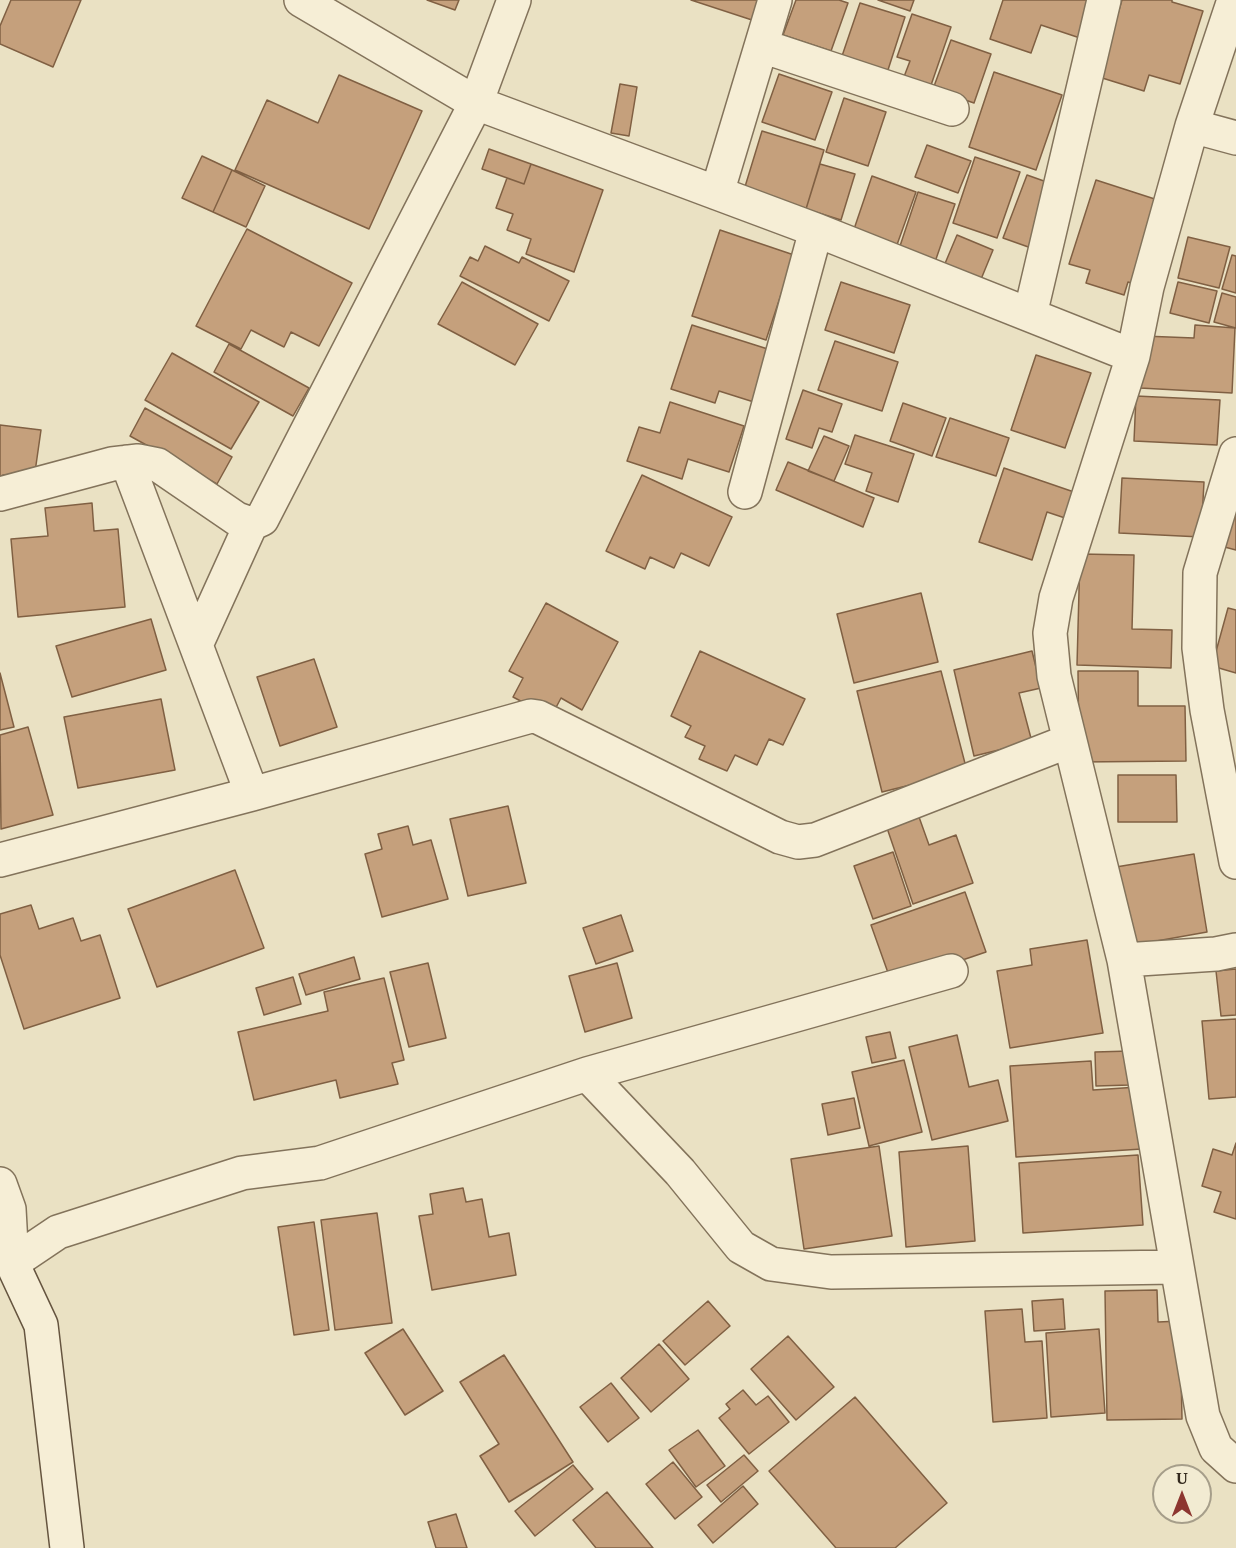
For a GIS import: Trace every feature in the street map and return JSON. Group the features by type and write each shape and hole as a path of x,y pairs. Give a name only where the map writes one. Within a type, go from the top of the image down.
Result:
{"street":[{"path":"302,0 476,103 816,230 1133,356"},
{"path":"196,645 251,524 262,519 272,502 476,103 514,0"},
{"path":"717,194 775,0"},
{"path":"1030,315 1104,0"},
{"path":"1234,0 1192,126 1147,287 1133,356 1056,598 1050,633 1053,676 1124,960 1203,1416 1216,1449 1236,1466"},
{"path":"762,46 952,109"},
{"path":"1192,126 1236,138"},
{"path":"745,492 816,230"},
{"path":"1236,454 1200,573 1199,648 1207,710 1236,862"},
{"path":"0,494 138,460 158,465 237,519 251,524"},
{"path":"127,462 252,794"},
{"path":"0,860 252,794 515,719 538,717 780,837 798,842 806,842 1069,741"},
{"path":"1124,960 1216,954 1236,950"},
{"path":"6,1261 58,1232 242,1173 320,1163 587,1074 951,970"},
{"path":"587,1074 680,1172 741,1247 771,1264 831,1272 1176,1267"},
{"path":"0,1184 9,1209 6,1261 41,1325 67,1548"}],"building":[{"path":"11,0 81,0 53,67 0,44 0,26"},
{"path":"427,0 459,0 455,10"},
{"path":"691,0 759,0 752,20"},
{"path":"796,0 839,0 848,3 831,51 783,35"},
{"path":"878,0 914,0 910,11"},
{"path":"1003,0 1093,0 1080,38 1041,25 1031,53 990,39"},
{"path":"1122,0 1172,0 1172,2 1203,11 1180,84 1149,75 1144,91 1099,77"},
{"path":"860,3 905,17 887,73 841,59"},
{"path":"912,14 951,27 929,91 902,82 910,61 897,57"},
{"path":"951,40 991,54 974,103 933,89"},
{"path":"994,72 1062,95 1036,170 969,147"},
{"path":"779,74 832,92 815,140 762,122"},
{"path":"339,75 422,111 369,229 235,170 267,100 318,123"},
{"path":"620,84 637,87 629,136 611,133"},
{"path":"844,98 886,112 868,166 826,152"},
{"path":"762,131 824,150 806,209 744,190"},
{"path":"927,145 971,161 958,193 915,177"},
{"path":"489,149 531,164 524,184 482,169"},
{"path":"202,156 232,170 213,212 182,198"},
{"path":"975,157 1020,172 997,238 953,223"},
{"path":"531,164 603,190 574,272 526,254 531,239 507,230 513,214 496,208 507,178 524,184"},
{"path":"820,164 855,174 841,220 806,209"},
{"path":"232,170 265,186 246,227 213,212"},
{"path":"1027,175 1058,186 1034,249 1003,238"},
{"path":"872,176 916,192 894,253 851,238"},
{"path":"1096,180 1164,202 1138,285 1128,282 1124,295 1086,283 1090,270 1069,264"},
{"path":"918,192 955,204 935,262 899,249"},
{"path":"247,229 352,283 319,346 291,332 284,347 251,330 241,349 196,326"},
{"path":"720,230 794,255 766,340 692,316"},
{"path":"957,235 993,250 977,289 941,273"},
{"path":"1188,237 1230,247 1219,288 1178,278"},
{"path":"485,246 519,263 522,257 569,281 549,321 460,276 470,257 478,261"},
{"path":"1232,255 1236,256 1236,293 1222,289"},
{"path":"462,282 538,324 515,365 438,324"},
{"path":"841,282 910,305 894,353 825,330"},
{"path":"1178,282 1217,291 1209,323 1170,313"},
{"path":"1222,293 1236,297 1236,328 1214,322"},
{"path":"692,325 774,351 757,403 719,391 715,403 671,389"},
{"path":"1195,325 1235,328 1232,393 1140,388 1143,336 1194,338"},
{"path":"835,341 898,362 882,411 818,390"},
{"path":"229,344 309,388 293,416 214,372"},
{"path":"172,353 259,402 231,449 145,400"},
{"path":"1036,355 1091,373 1065,448 1011,430"},
{"path":"803,390 842,404 832,432 819,428 812,448 786,439"},
{"path":"1136,396 1220,400 1217,445 1134,441"},
{"path":"670,402 744,426 729,472 688,459 682,479 627,461 639,427 660,433"},
{"path":"903,403 946,418 932,456 890,441"},
{"path":"145,408 232,457 217,484 130,436"},
{"path":"950,418 1009,438 996,476 936,457"},
{"path":"0,425 41,430 34,479 3,475 0,487"},
{"path":"855,435 914,454 898,502 866,491 872,473 845,464"},
{"path":"824,436 849,446 834,481 808,471"},
{"path":"788,462 874,498 863,527 776,490"},
{"path":"1004,468 1074,492 1065,518 1047,512 1032,560 979,542"},
{"path":"642,475 732,517 709,566 681,553 674,568 650,557 645,569 606,551"},
{"path":"1122,478 1204,482 1201,537 1119,533"},
{"path":"1236,500 1236,550 1217,545"},
{"path":"92,503 94,531 118,529 125,607 18,617 11,539 48,536 45,508"},
{"path":"1080,554 1134,555 1132,629 1172,630 1171,668 1077,665"},
{"path":"921,593 938,662 854,683 837,614"},
{"path":"546,603 618,642 582,710 561,698 551,717 513,697 523,678 509,671"},
{"path":"1228,608 1236,610 1236,673 1212,666"},
{"path":"151,619 166,670 72,697 56,646"},
{"path":"700,651 805,699 783,745 769,739 757,765 735,755 727,771 699,759 705,746 685,737 691,726 671,716"},
{"path":"1032,651 1041,688 1019,693 1032,742 974,756 954,670"},
{"path":"314,659 337,727 280,746 257,677"},
{"path":"941,671 967,771 882,792 857,691"},
{"path":"1078,671 1138,671 1138,706 1185,706 1186,761 1079,762"},
{"path":"0,673 14,727 0,730"},
{"path":"161,699 175,770 78,788 64,717"},
{"path":"28,727 53,815 1,829 0,735"},
{"path":"1118,775 1176,775 1177,822 1118,822"},
{"path":"508,806 526,883 468,896 450,819"},
{"path":"919,817 929,845 956,835 973,883 913,904 887,828"},
{"path":"408,826 413,845 431,840 448,899 382,917 365,854 382,849 378,834"},
{"path":"893,852 911,906 873,919 854,866"},
{"path":"1194,854 1207,932 1123,947 1110,868"},
{"path":"235,870 264,948 157,987 128,909"},
{"path":"965,892 986,952 892,984 871,925"},
{"path":"31,905 39,929 73,918 81,941 100,935 120,998 24,1029 0,955 0,914"},
{"path":"621,915 633,951 596,964 583,928"},
{"path":"1087,940 1103,1033 1010,1048 997,971 1032,965 1030,949"},
{"path":"354,957 360,979 306,995 299,974"},
{"path":"428,963 446,1038 409,1047 390,972"},
{"path":"617,963 632,1018 585,1032 569,976"},
{"path":"1236,969 1236,1015 1221,1016 1216,971"},
{"path":"293,977 301,1004 264,1015 256,988"},
{"path":"384,978 404,1060 392,1063 398,1084 340,1098 336,1080 254,1100 238,1032 328,1011 324,992"},
{"path":"1236,1019 1236,1097 1209,1099 1202,1021"},
{"path":"890,1032 896,1058 872,1063 866,1037"},
{"path":"957,1035 969,1087 998,1080 1008,1121 932,1140 909,1047"},
{"path":"1130,1051 1130,1085 1096,1086 1095,1052"},
{"path":"904,1060 922,1132 869,1146 852,1072"},
{"path":"1091,1061 1093,1090 1138,1087 1142,1149 1016,1157 1010,1066"},
{"path":"854,1098 860,1128 828,1135 822,1104"},
{"path":"1236,1143 1236,1219 1214,1212 1221,1192 1202,1186 1213,1149 1232,1155"},
{"path":"879,1146 892,1236 804,1249 791,1159"},
{"path":"968,1146 975,1241 906,1247 899,1152"},
{"path":"1138,1155 1143,1225 1023,1233 1019,1163"},
{"path":"463,1188 466,1202 482,1199 489,1237 509,1233 516,1275 432,1290 419,1216 433,1214 430,1194"},
{"path":"377,1213 392,1323 335,1330 321,1220"},
{"path":"314,1222 329,1330 294,1335 278,1227"},
{"path":"1157,1290 1158,1322 1180,1321 1182,1419 1107,1420 1105,1291"},
{"path":"1063,1299 1065,1329 1034,1331 1032,1301"},
{"path":"708,1301 730,1326 685,1365 663,1341"},
{"path":"1022,1309 1025,1342 1042,1341 1047,1418 993,1422 985,1311"},
{"path":"403,1329 443,1391 405,1415 365,1353"},
{"path":"1099,1329 1105,1413 1051,1417 1046,1333"},
{"path":"788,1336 834,1387 796,1420 751,1369"},
{"path":"659,1344 689,1379 651,1412 621,1378"},
{"path":"504,1355 573,1462 509,1502 480,1456 499,1444 460,1382"},
{"path":"611,1383 639,1418 608,1442 580,1407"},
{"path":"743,1390 756,1405 768,1396 789,1422 749,1454 719,1418 730,1409 726,1404"},
{"path":"855,1397 947,1503 895,1548 836,1548 769,1471"},
{"path":"698,1430 725,1466 696,1487 669,1450"},
{"path":"744,1455 758,1471 721,1502 707,1485"},
{"path":"673,1462 702,1497 675,1519 646,1484"},
{"path":"573,1465 593,1489 535,1536 515,1511"},
{"path":"743,1486 758,1504 713,1543 698,1525"},
{"path":"607,1492 653,1548 596,1548 573,1520"},
{"path":"456,1514 467,1548 436,1548 428,1522"}]}
